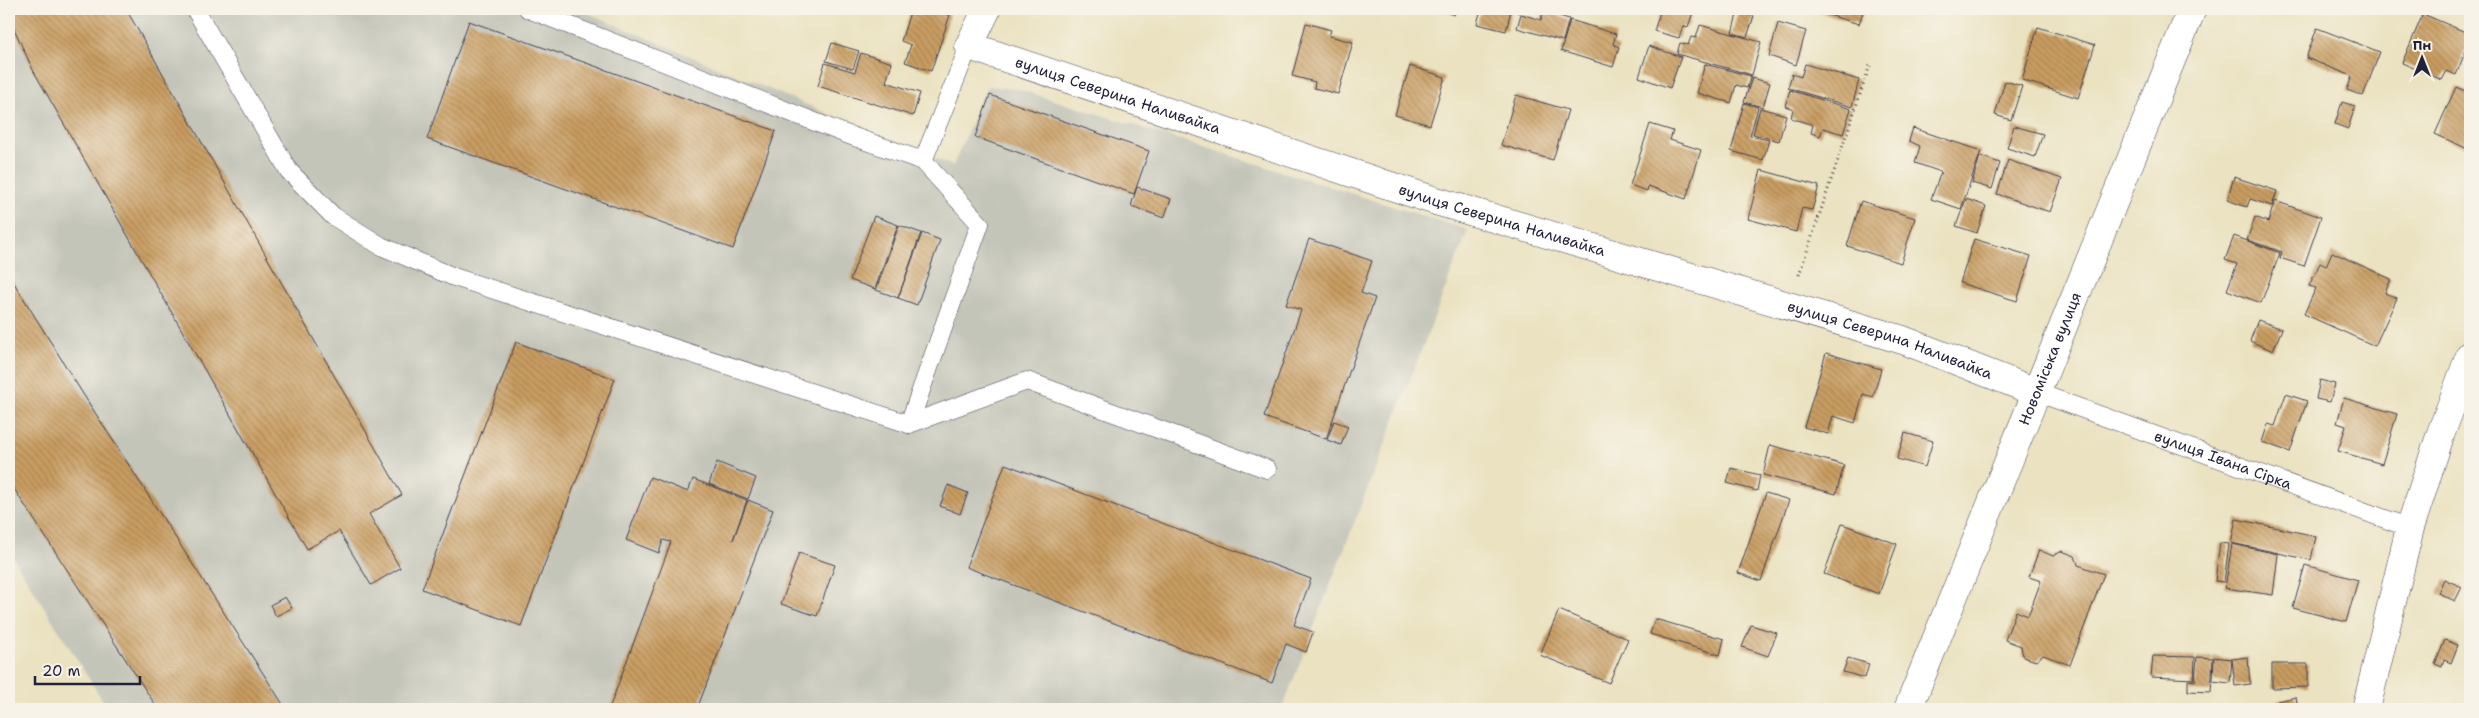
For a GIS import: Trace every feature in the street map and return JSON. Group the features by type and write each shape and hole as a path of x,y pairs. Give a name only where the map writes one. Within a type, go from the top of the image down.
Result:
{"street":[{"path":"969,46 987,9"},
{"name":"Новоміська вулиця","path":"1908,709 2192,9"},
{"name":"вулиця Северина Наливайка","path":"969,46 1436,201 1903,340 2036,392"},
{"path":"2366,709 2410,528 2441,432 2470,355"}],"lane":[{"path":"195,9 289,171 333,216 381,246 454,277 909,424 1027,381 1267,470"},
{"path":"528,9 843,133 923,161 980,224 909,424"},
{"path":"923,161 969,46"},
{"name":"вулиця Івана Сірка","path":"2036,392 2410,528"}],"path":[{"path":"1789,306 1870,65"}],"shaded area":[{"path":"9,9 578,9 953,166 987,86 1018,89 1468,230 1282,709 108,709 9,551"}],"building":[{"path":"9,9 126,9 402,495 369,514 400,568 371,585 339,531 307,549 33,70 9,18"},
{"path":"911,9 930,9 950,15 931,71 905,62 911,45 901,41"},
{"path":"936,9 952,9 950,14"},
{"path":"1439,9 1456,9 1454,15"},
{"path":"1481,9 1521,9 1520,13 1511,10 1506,31 1477,24"},
{"path":"1661,9 1694,9 1688,27 1683,26 1679,38 1654,31"},
{"path":"1816,9 1864,9 1859,24 1815,11"},
{"path":"1543,11 1569,19 1563,41 1517,28 1521,14 1541,20"},
{"path":"1738,11 1754,16 1747,37 1732,33"},
{"path":"2423,14 2470,34 2470,40 2456,75 2447,71 2442,80 2402,63"},
{"path":"1570,20 1616,34 1613,44 1619,47 1613,67 1561,51"},
{"path":"469,21 776,131 733,249 427,139"},
{"path":"1306,23 1331,30 1329,36 1353,42 1338,94 1314,88 1315,82 1292,76"},
{"path":"1778,23 1806,31 1796,65 1769,56"},
{"path":"1700,25 1761,42 1752,75 1677,54 1680,43 1688,45 1691,37 1696,38"},
{"path":"2038,27 2095,45 2078,98 2022,80"},
{"path":"2317,28 2380,52 2363,96 2347,90 2352,76 2306,58"},
{"path":"832,43 859,51 853,69 826,61"},
{"path":"1649,46 1681,57 1670,88 1639,77"},
{"path":"861,53 892,63 886,82 920,93 913,116 818,86 825,63 855,72"},
{"path":"1705,64 1751,76 1747,88 1736,85 1731,103 1697,93"},
{"path":"1805,64 1859,80 1852,107 1788,88 1792,74 1801,77"},
{"path":"1410,66 1445,77 1430,125 1395,115"},
{"path":"1752,78 1770,83 1763,107 1744,102"},
{"path":"2005,81 2022,86 2011,120 1995,115"},
{"path":"2456,87 2470,93 2470,150 2435,134"},
{"path":"1790,90 1851,109 1843,134 1823,128 1820,136 1811,133 1813,125 1791,118 1793,109 1785,106"},
{"path":"990,95 1149,151 1134,194 975,137"},
{"path":"1516,95 1568,110 1553,160 1501,145"},
{"path":"2342,102 2355,106 2348,129 2335,124"},
{"path":"1744,103 1758,107 1750,136 1769,140 1763,160 1731,151"},
{"path":"1760,108 1786,115 1779,141 1753,134"},
{"path":"1650,124 1673,131 1670,140 1701,150 1686,199 1648,186 1647,191 1630,185"},
{"path":"2014,126 2043,134 2035,157 2007,148"},
{"path":"1913,128 1981,151 1961,209 1931,199 1941,172 1915,163 1920,146 1909,141"},
{"path":"1980,156 2000,163 1992,189 1972,183"},
{"path":"2008,160 2062,179 2050,212 1997,194"},
{"path":"1761,170 1819,186 1812,210 1802,208 1796,232 1748,219"},
{"path":"2234,177 2277,191 2272,206 2250,199 2247,207 2227,200"},
{"path":"1137,187 1171,199 1164,218 1131,206"},
{"path":"1966,199 1986,206 1977,233 1956,226"},
{"path":"1861,201 1915,218 1901,263 1847,246"},
{"path":"2275,201 2321,217 2304,266 2280,258 2282,252 2247,240 2255,217 2268,222"},
{"path":"874,216 898,225 875,289 850,280"},
{"path":"899,225 921,233 898,298 876,290"},
{"path":"922,233 940,240 917,305 898,298"},
{"path":"2234,236 2280,253 2261,303 2227,290 2237,264 2225,260"},
{"path":"1309,239 1372,261 1361,293 1375,298 1326,439 1264,417 1301,310 1286,305"},
{"path":"1974,239 2031,256 2017,301 1960,283"},
{"path":"2332,252 2391,279 2385,293 2397,298 2375,346 2304,314 2316,288 2309,286 2320,263 2326,266"},
{"path":"9,275 83,394 286,709 158,709 9,481"},
{"path":"2258,320 2282,329 2273,351 2250,341"},
{"path":"516,342 615,379 521,626 422,589"},
{"path":"1826,353 1881,369 1873,397 1863,394 1855,423 1833,416 1828,434 1804,427"},
{"path":"2320,380 2335,384 2330,402 2316,399"},
{"path":"2286,394 2307,401 2290,452 2262,442 2268,424 2275,426"},
{"path":"2344,398 2397,414 2382,464 2338,451 2346,426 2337,423"},
{"path":"1334,421 1348,426 1341,445 1327,440"},
{"path":"1905,433 1933,441 1925,467 1897,459"},
{"path":"1770,445 1844,465 1836,494 1763,475"},
{"path":"717,462 756,478 748,499 709,484"},
{"path":"1005,464 1311,579 1294,625 1313,632 1306,652 1286,644 1272,683 966,567"},
{"path":"1731,468 1760,475 1757,491 1727,483"},
{"path":"650,477 688,492 693,479 747,500 733,540 748,500 773,510 697,709 609,709 671,542 663,540 659,553 626,540"},
{"path":"948,485 968,493 960,514 940,506"},
{"path":"1766,493 1789,500 1761,581 1738,573"},
{"path":"2236,519 2316,536 2311,560 2231,543"},
{"path":"1842,524 1897,544 1879,594 1824,574"},
{"path":"2220,543 2229,544 2224,582 2215,581"},
{"path":"2232,544 2278,554 2273,595 2225,588"},
{"path":"2039,550 2053,556 2062,551 2075,556 2078,565 2104,574 2070,665 2043,655 2036,661 2023,657 2021,646 2005,640 2016,611 2028,616 2041,581 2029,577"},
{"path":"799,553 835,565 817,616 781,604"},
{"path":"2305,565 2358,580 2346,622 2293,608"},
{"path":"2444,579 2462,587 2455,601 2438,593"},
{"path":"285,597 292,608 276,616 270,605"},
{"path":"1559,610 1628,639 1609,683 1540,655"},
{"path":"1655,619 1724,639 1720,655 1650,634"},
{"path":"1751,625 1777,633 1768,656 1742,647"},
{"path":"2445,640 2458,645 2451,663 2444,660 2442,667 2435,664"},
{"path":"2153,656 2195,657 2194,679 2151,677"},
{"path":"2197,657 2213,658 2211,692 2188,691 2188,680 2195,681"},
{"path":"2214,657 2232,659 2230,683 2213,681"},
{"path":"2248,657 2250,684 2235,686 2232,659"},
{"path":"1848,658 1869,664 1865,678 1843,672"},
{"path":"2272,664 2308,664 2308,687 2272,688"},
{"path":"2296,697 2298,709 2278,709 2277,701"}]}
